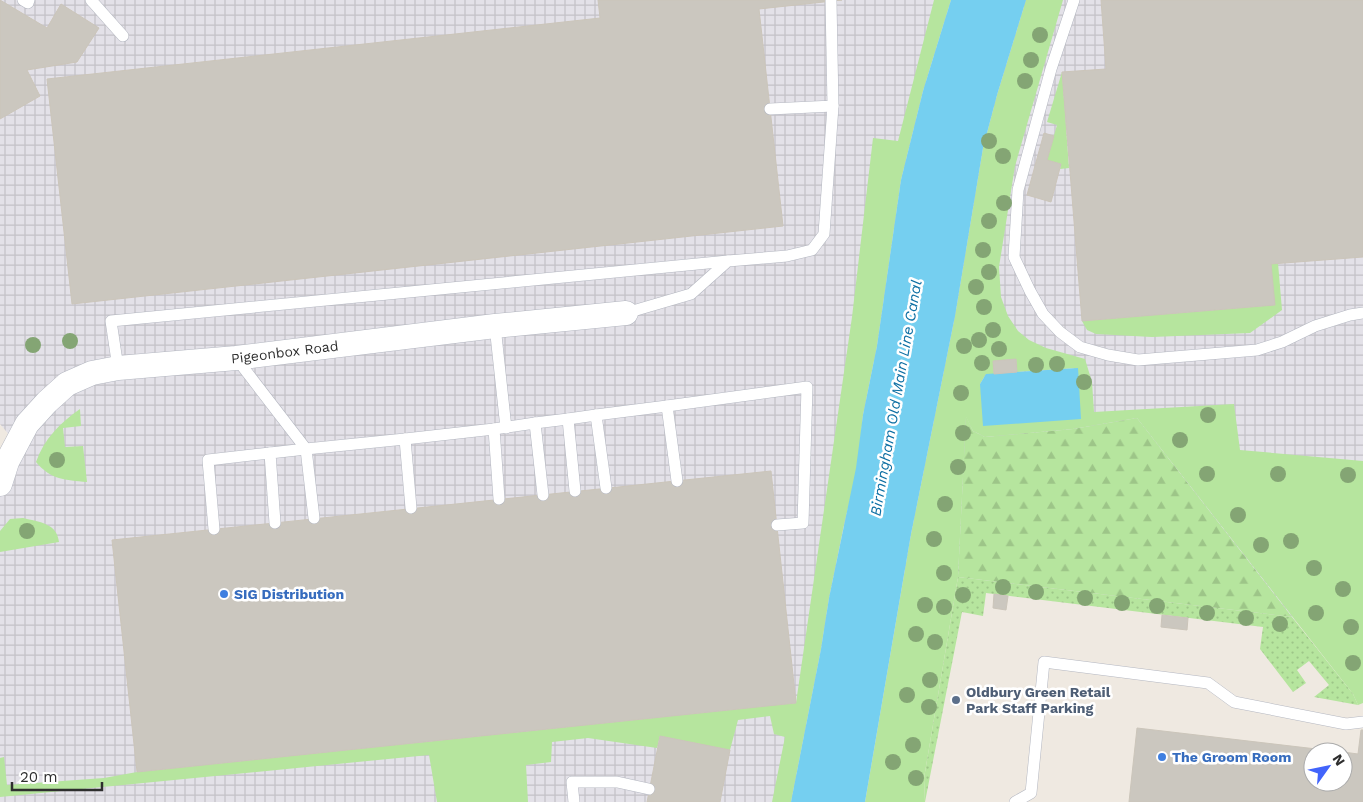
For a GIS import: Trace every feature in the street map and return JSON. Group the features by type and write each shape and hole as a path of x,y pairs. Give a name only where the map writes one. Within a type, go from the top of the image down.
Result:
{"street":[{"name":"Pigeonbox Road","path":"0,484 7,462 27,424 47,402 68,384 92,373 118,368 236,358 496,326 626,313"}],"lane":[{"path":"23,0 28,3 29,0"},
{"path":"91,0 122,36"},
{"path":"1074,0 1052,64 1018,190 1014,257 1043,314 1060,332 1080,347 1108,355 1138,360 1257,350 1282,342 1315,326 1363,313"},
{"path":"118,368 111,321 728,262 787,256 812,250 824,234 833,106 831,1"},
{"path":"770,109 833,106"},
{"path":"626,313 691,294 728,262"},
{"path":"496,326 500,428 499,499"},
{"path":"236,358 306,449 314,518"},
{"path":"214,529 208,460 535,424 807,387 803,523 777,526"},
{"path":"667,406 677,481"},
{"path":"596,416 606,488"},
{"path":"568,419 575,491"},
{"path":"535,424 543,495"},
{"path":"405,439 411,508"},
{"path":"270,453 275,523"},
{"path":"1015,802 1031,793 1044,662 1208,683 1234,702 1346,724 1363,722"},
{"path":"574,802 572,782 617,782 649,789"}],"shaded area":[{"path":"0,0 1363,0 1363,688 1292,617 958,577 867,564 825,802 0,802 0,484 16,443 0,424"}],"green space":[{"path":"934,0 951,0 923,91 901,180 877,346 863,415 857,472 829,598 791,802 772,802 785,737 774,734 770,716 738,720 730,750 660,736 657,748 588,738 552,742 551,762 526,765 528,802 437,802 429,755 0,797 0,758 4,757 7,785 104,778 137,772 796,703 852,317 873,138 898,141"},
{"path":"1026,0 1063,0 1015,166 999,267 1001,297 1008,316 1018,331 1029,340 1046,348 1085,359 1092,382 1094,412 1234,404 1240,450 1363,461 1363,703 1358,705 1353,694 1137,418 1073,429 985,437 973,431 966,417 958,577 924,778 925,802 865,802 911,534 955,316 983,148","holes":["1016,359 1017,372 1077,368 980,384 986,374 994,374 993,361"]},
{"path":"1062,72 1069,168 1060,169 1061,164 1047,160 1057,125 1047,122"},
{"path":"1278,263 1282,310 1250,333 1152,337 1096,334 1087,330 1082,321 1274,305 1271,264"},
{"path":"80,409 81,426 63,428 65,447 83,446 87,482 65,480 53,476 36,462 48,439 66,420"},
{"path":"966,416 973,431 985,437 1073,429 1137,418 1292,617 958,577"},
{"path":"23,518 41,522 51,527 58,536 59,542 0,552 0,531 10,519"},
{"path":"958,577 1292,617 1353,694 1358,705 1314,697 1329,685 1309,661 1297,670 1306,683 1293,692 1260,649 1263,627 986,593 983,616 962,612 925,802 924,778"}],"water":[{"name":"Birmingham Old Main Line Canal","path":"951,0 1026,0 983,148 955,316 911,534 865,802 791,802 829,598 856,468 863,415 877,346 901,180 923,91"},
{"path":"1078,368 1081,419 983,426 980,384 986,374"}],"building":[{"path":"0,0 47,28 61,4 99,28 77,62 27,70 40,96 0,119"},
{"path":"598,0 842,0 759,9 783,226 72,304 47,79 600,18"},
{"path":"1101,0 1363,0 1363,257 1271,264 1275,305 1082,321 1062,72 1106,69"},
{"path":"1044,133 1054,136 1047,160 1061,164 1051,202 1027,195"},
{"path":"1016,359 1017,372 994,374 993,361"},
{"path":"771,471 796,703 137,772 112,540"},
{"path":"994,594 1008,596 1006,610 993,608"},
{"path":"1162,615 1188,618 1187,630 1161,627"},
{"path":"1137,728 1303,747 1303,792 1353,792 1353,753 1358,754 1361,730 1363,730 1363,802 1129,802"},
{"path":"660,736 730,750 720,802 647,802"}],"place":[{"name":"SIG Distribution","path":"224,594"},
{"name":"Oldbury Green Retail Park Staff Parking","path":"956,700"},
{"name":"The Groom Room","path":"1162,757"}]}
